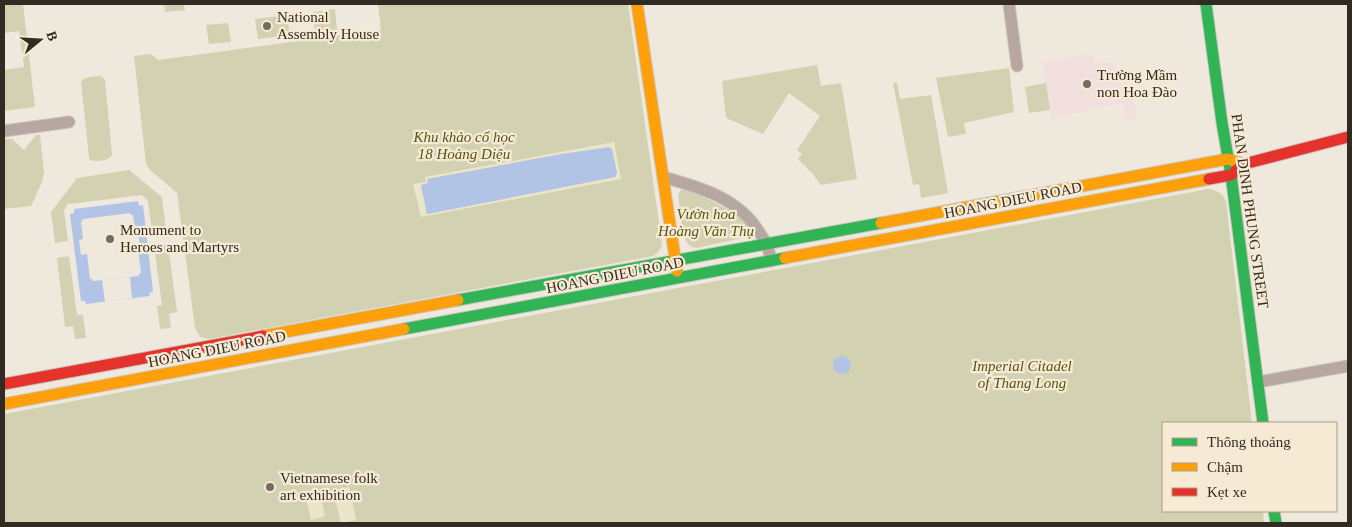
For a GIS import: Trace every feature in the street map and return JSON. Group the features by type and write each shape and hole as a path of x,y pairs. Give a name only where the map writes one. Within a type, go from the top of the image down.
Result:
{"street":[{"path":"637,4 678,278"},
{"path":"1009,4 1017,66"},
{"name":"PHAN DINH PHUNG STREET","path":"1206,4 1231,175 1263,422"},
{"path":"4,131 69,122"},
{"path":"1231,175 1244,164 1348,137"},
{"path":"1228,159 1244,164"},
{"name":"HOANG DIEU ROAD","path":"4,384 1228,159"},
{"name":"HOANG DIEU ROAD","path":"4,404 1231,175"},
{"path":"663,177 701,188 724,198 738,208 750,220 767,244 771,261"},
{"path":"1042,193 1045,209"},
{"path":"1258,382 1348,366"}],"shaded area":[{"name":"Trường Mầm non Hoa Đào","path":"1093,54 1095,64 1115,61 1119,77 1126,76 1138,118 1126,121 1122,103 1051,119 1042,61"}],"green space":[{"path":"4,4 23,4 35,107 4,111 4,70 24,67 19,31 4,33"},
{"path":"164,4 184,4 185,10 165,12"},
{"name":"Khu khảo cổ học 18 Hoàng Diệu","path":"378,4 628,4 662,240 661,248 653,256 209,339 200,337 195,328 177,193 150,170 146,164 134,56 151,54 158,60 381,30"},
{"path":"335,9 337,30 315,32 313,12"},
{"path":"287,15 290,35 258,39 255,19"},
{"path":"228,23 231,42 209,44 206,25"},
{"path":"817,65 821,86 841,83 857,179 821,185 798,159 802,154 797,150 820,116 789,93 763,134 726,118 722,81"},
{"path":"1009,68 1014,112 964,123 966,134 948,137 936,78"},
{"path":"99,76 105,80 112,155 105,160 96,161 90,160 89,157 81,82 85,78"},
{"path":"893,83 897,83 900,99 931,95 948,193 921,198 919,184 913,185"},
{"path":"1046,83 1050,110 1029,113 1025,87"},
{"path":"36,135 40,135 44,173 42,182 31,206 4,209 4,139 12,139 24,150"},
{"path":"129,170 162,197 166,230 152,232 148,201 142,195 68,204 64,210 68,241 55,243 51,212 77,178"},
{"name":"Vườn hoa Hoàng Văn Thụ","path":"684,189 734,213 749,227 753,234 752,236 696,248 690,245 683,232 678,195"},
{"name":"Imperial Citadel of Thang Long","path":"1208,189 1219,192 1226,202 1252,422 1162,422 1162,512 1263,512 1264,523 4,523 4,414"},
{"path":"168,244 177,312 169,314 171,328 160,329 157,306 162,305 154,246"},
{"path":"69,256 77,315 83,315 86,338 75,339 73,326 65,327 57,258"}],"sand":[{"path":"614,142 621,179 421,217 413,184 426,182 425,177","holes":["612,148 617,173 615,177 427,214 421,185 428,183 428,179 562,154"]},
{"path":"349,487 356,520 341,523 333,491"},
{"path":"320,494 325,516 311,520 306,498"}],"water":[{"path":"609,147 612,150 617,173 615,177 427,214 421,185 428,183 427,179"},
{"path":"138,201 139,206 143,205 153,292 149,293 150,296 86,304 85,301 81,301 70,214 74,213 74,209","holes":["130,213 133,215 135,233 138,233 141,273 139,276 93,281 90,279 87,254 81,255 79,240 83,239 81,222 83,219"]},
{"path":"838,356 846,356 851,361 849,372 838,374 833,369 833,361"}],"pier":[{"path":"130,277 132,298 105,302 102,280"}],"traffic: fast":[{"path":"1206,4 1231,175 1263,422"},
{"path":"458,300 881,223"},
{"path":"404,329 785,258"},
{"path":"1274,512 1276,523"}],"traffic: slow":[{"path":"637,4 677,271"},
{"path":"881,223 1228,159 1244,164"},
{"path":"785,258 1209,179"},
{"path":"263,336 458,300"},
{"path":"4,404 404,329"}],"traffic: jam":[{"path":"1209,179 1231,175 1244,164 1348,137"},
{"path":"4,384 263,336"}],"place":[{"name":"National Assembly House","path":"267,26"},
{"name":"Trường Mầm non Hoa Đào","path":"1087,84"},
{"name":"Monument to Heroes and Martyrs","path":"110,239"},
{"name":"Vietnamese folk art exhibition","path":"270,487"}]}
